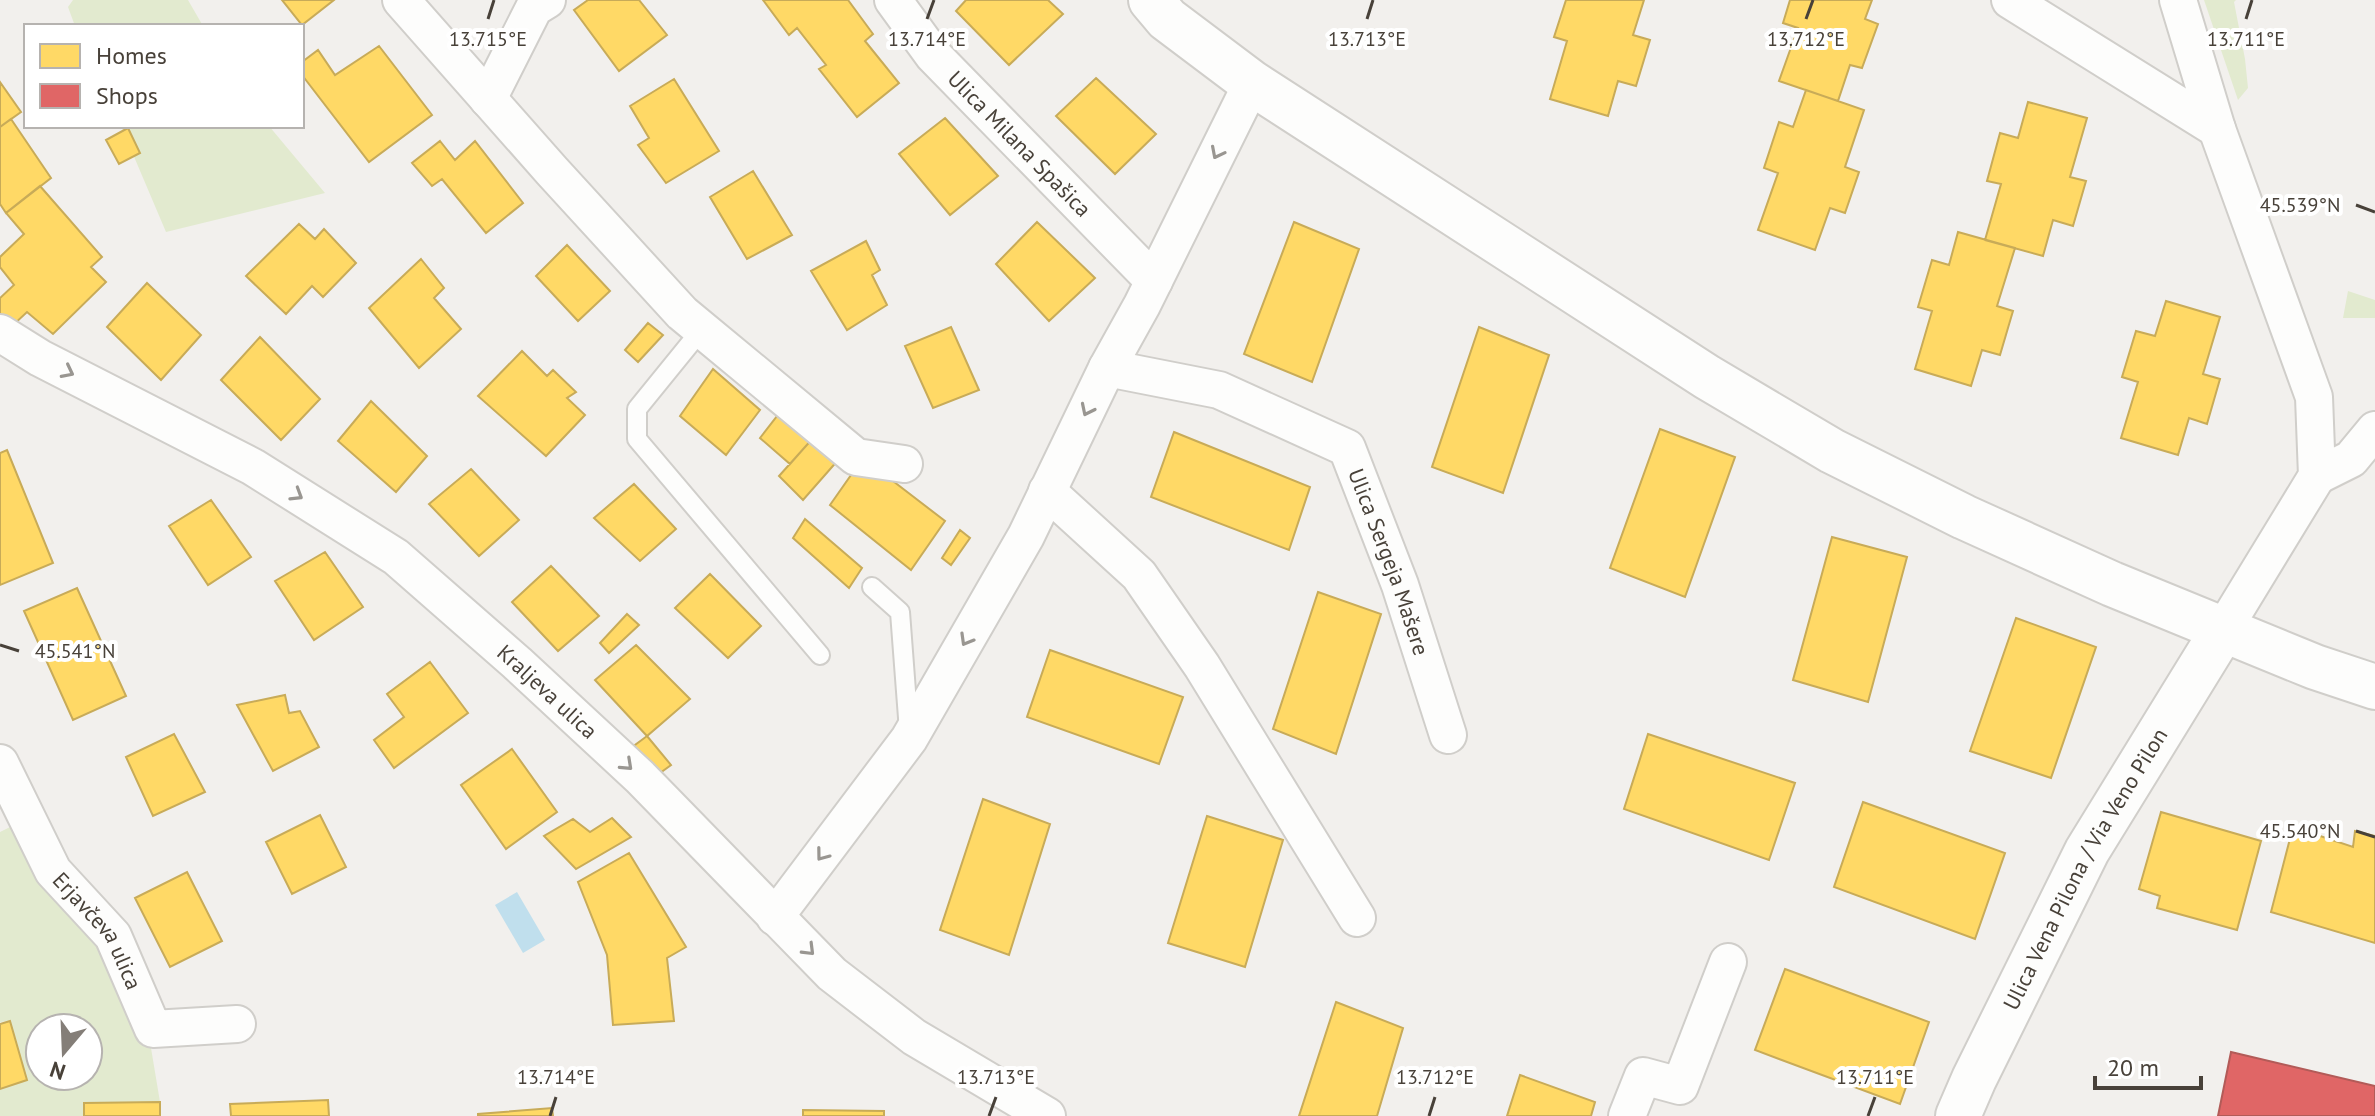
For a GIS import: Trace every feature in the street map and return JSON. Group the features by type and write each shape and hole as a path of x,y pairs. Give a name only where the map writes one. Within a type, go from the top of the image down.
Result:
{"street":[{"path":"401,0 682,313 856,457 904,464"},
{"path":"488,99 534,8 547,0"},
{"name":"Ulica Milana Spašica","path":"893,0 933,55 1154,281"},
{"path":"1151,0 1167,19 1252,83 1707,377 1832,451 2112,584 2315,667 2375,687"},
{"path":"2010,0 2217,129"},
{"path":"2178,0 2217,129 2314,397 2317,476"},
{"path":"775,917 909,739 1026,536 1107,368 1154,281 1252,83"},
{"name":"Kraljeva ulica","path":"0,333 40,358 253,467 396,557 640,777 832,974 914,1037 1034,1114"},
{"name":"Ulica Sergeja Mašere","path":"1107,368 1219,390 1347,448 1400,585 1448,735"},
{"path":"2223,630 2317,476 2351,459 2375,430"},
{"path":"1047,491 1139,575 1202,666 1357,918"},
{"name":"Ulica Vena Pilona / Via Veno Pilon","path":"1958,1116 2087,851 2223,630"},
{"name":"Erjavčeva ulica","path":"0,763 53,871 113,936 153,1029 237,1024"},
{"path":"1627,1116 1643,1076 1680,1086 1728,962"}],"lane":[{"path":"702,329 637,409 637,439 820,655"},
{"path":"872,587 900,612 909,739"}],"green space":[{"path":"73,0 188,0 202,24 74,24 68,7"},
{"path":"2204,0 2236,0 2248,88 2238,100"},
{"path":"122,128 271,128 325,193 166,232"},
{"path":"2348,291 2375,300 2375,318 2343,318"},
{"path":"10,827 46,880 100,943 129,1020 150,1042 160,1102 84,1103 84,1116 0,1116 0,1089 24,1081 24,1092 104,1092 104,1012 24,1012 24,1070 10,1021 0,1022 0,832"}],"water":[{"path":"517,892 545,940 523,953 495,905"}],"building: Homes":[{"path":"282,0 334,0 303,24"},
{"path":"588,0 639,0 667,35 619,71 574,10"},
{"path":"763,0 848,0 873,34 865,41 899,83 857,117 819,69 826,65 797,28 789,35"},
{"path":"966,0 1048,0 1063,14 1009,65 956,11"},
{"path":"1566,0 1644,0 1633,35 1650,40 1636,86 1618,81 1608,116 1550,99 1567,41 1554,37"},
{"path":"1790,0 1872,0 1865,19 1878,24 1862,68 1850,65 1838,101 1779,81 1798,28 1783,23"},
{"path":"379,46 432,115 369,162 304,78 304,60 318,50 335,75"},
{"path":"1096,78 1156,134 1115,174 1056,116"},
{"path":"674,79 719,151 666,183 638,145 649,138 630,106"},
{"path":"0,82 21,112 0,127"},
{"path":"1806,90 1864,110 1845,167 1859,172 1845,213 1830,208 1815,250 1758,230 1778,173 1764,168 1779,122 1793,127"},
{"path":"2028,102 2087,118 2070,177 2086,181 2073,226 2053,220 2043,256 1985,240 2001,184 1987,181 2000,133 2018,138"},
{"path":"945,118 998,176 950,215 899,154"},
{"path":"11,119 51,178 6,213 0,204 0,127"},
{"path":"128,128 140,153 119,164 106,140"},
{"path":"440,141 455,160 475,141 523,203 486,233 442,179 432,186 412,163"},
{"path":"753,171 792,235 747,259 710,197"},
{"path":"40,186 102,257 91,267 106,282 53,334 27,312 10,328 0,319 0,298 14,285 0,267 0,257 24,234 6,213"},
{"path":"1037,222 1095,278 1049,321 996,264"},
{"path":"1294,222 1359,249 1312,382 1244,354"},
{"path":"299,224 315,239 324,229 356,263 323,297 312,286 286,314 246,276"},
{"path":"1958,232 2015,248 1997,306 2013,311 2000,355 1982,350 1971,386 1915,369 1932,311 1918,307 1932,260 1949,265"},
{"path":"866,241 880,270 872,275 887,305 847,330 811,271"},
{"path":"567,245 610,291 578,321 536,276"},
{"path":"421,259 444,288 434,298 461,329 419,368 369,308"},
{"path":"147,283 201,335 161,380 107,327"},
{"path":"2166,301 2220,317 2203,374 2220,379 2207,424 2189,418 2178,455 2121,438 2138,382 2122,377 2136,331 2155,336"},
{"path":"648,323 663,335 638,362 625,350"},
{"path":"951,327 979,390 933,408 905,346"},
{"path":"1479,327 1549,355 1503,493 1432,467"},
{"path":"260,337 320,399 281,440 221,380"},
{"path":"522,351 547,376 553,370 576,392 567,398 585,415 546,456 478,396"},
{"path":"713,369 760,410 726,455 680,416"},
{"path":"371,401 427,456 396,492 338,441"},
{"path":"781,411 814,437 790,464 760,438"},
{"path":"1660,429 1735,457 1685,597 1610,568"},
{"path":"1174,432 1310,487 1289,550 1151,497"},
{"path":"814,437 839,459 803,500 779,476"},
{"path":"7,450 53,563 0,585 0,453"},
{"path":"863,458 945,521 911,570 830,505"},
{"path":"471,469 519,520 479,556 429,504"},
{"path":"634,484 676,529 640,561 594,518"},
{"path":"211,500 251,557 208,585 169,526"},
{"path":"805,519 862,568 849,588 793,538"},
{"path":"960,530 970,538 951,565 942,558"},
{"path":"1832,537 1907,557 1868,702 1793,680"},
{"path":"325,552 363,607 314,640 275,581"},
{"path":"551,566 599,616 558,651 512,602"},
{"path":"710,574 761,626 728,658 675,608"},
{"path":"77,588 126,696 73,720 24,611"},
{"path":"1318,592 1381,614 1336,754 1273,729"},
{"path":"627,614 639,625 609,653 600,643"},
{"path":"2016,618 2096,647 2051,778 1970,751"},
{"path":"636,645 690,699 647,736 595,680"},
{"path":"1050,650 1183,697 1159,764 1027,717"},
{"path":"430,662 468,713 394,768 374,740 404,717 387,694"},
{"path":"285,695 289,713 300,711 319,747 273,771 237,705"},
{"path":"174,734 205,792 153,816 126,757"},
{"path":"1648,734 1795,783 1769,860 1624,809"},
{"path":"647,736 671,765 656,776 631,748"},
{"path":"512,749 557,812 506,849 461,785"},
{"path":"983,799 1050,824 1009,955 940,930"},
{"path":"1863,802 2005,853 1975,939 1834,887"},
{"path":"2161,812 2261,841 2237,930 2157,908 2160,896 2139,889"},
{"path":"320,815 346,867 292,894 266,842"},
{"path":"1207,816 1283,840 1245,967 1168,943"},
{"path":"612,818 631,837 576,869 544,836 573,819 590,832"},
{"path":"2293,827 2353,847 2355,831 2375,836 2375,943 2271,912"},
{"path":"629,853 686,947 667,958 674,1021 613,1025 607,955 578,882"},
{"path":"187,872 222,941 170,967 135,898"},
{"path":"1785,969 1929,1022 1900,1104 1755,1050"},
{"path":"1336,1002 1403,1028 1377,1116 1299,1116"},
{"path":"10,1021 24,1070 24,1081 0,1089 0,1024"},
{"path":"1520,1075 1595,1102 1591,1116 1507,1116"},
{"path":"328,1100 329,1116 231,1116 230,1104"},
{"path":"160,1102 160,1116 84,1116 84,1103"},
{"path":"552,1108 553,1116 478,1116 478,1114"},
{"path":"803,1110 884,1111 884,1116 803,1116"}],"building: Shops":[{"path":"2231,1052 2375,1086 2375,1116 2218,1116"}]}
